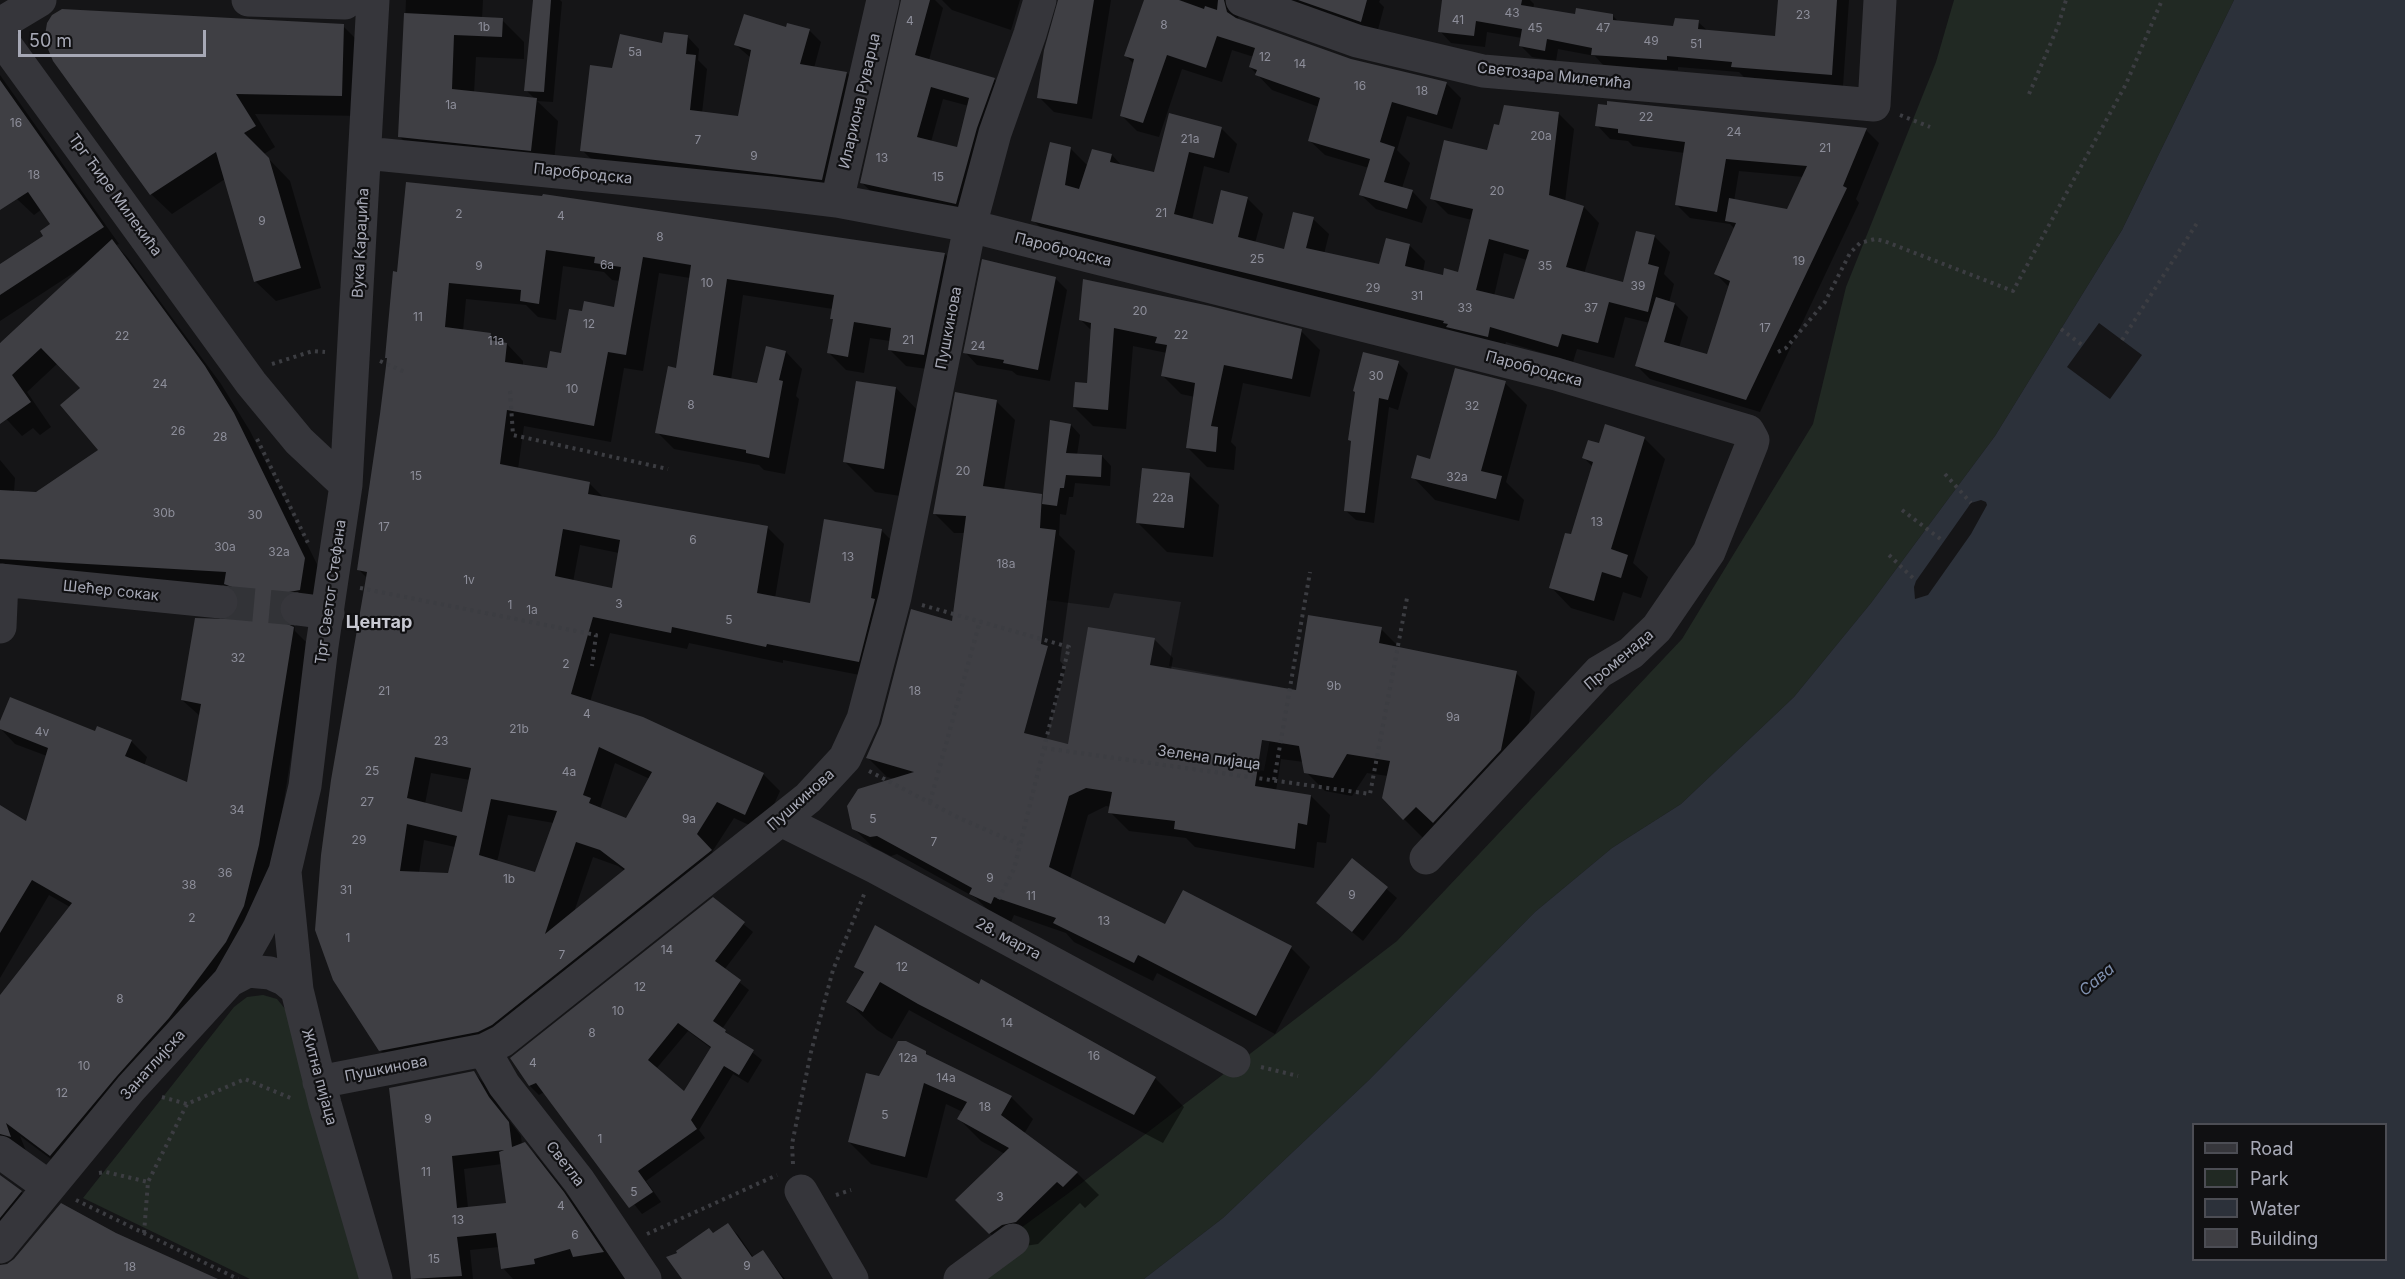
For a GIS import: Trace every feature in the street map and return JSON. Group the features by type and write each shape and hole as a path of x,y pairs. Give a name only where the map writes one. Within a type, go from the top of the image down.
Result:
{"street":[{"path":"0,24 40,0"},
{"path":"248,0 359,2"},
{"name":"Илариона Руварца","path":"837,201 882,0"},
{"name":"Пушкинова","path":"319,1082 484,1050 502,1041 781,820 825,782 845,758 863,719 895,597 969,226 995,133 1040,0"},
{"name":"Светозара Милетића","path":"1242,0 1357,41 1483,71 1874,105 1880,0"},
{"name":"Вука Караџића","path":"346,485 365,153 359,2"},
{"name":"Трг Ћире Милекића","path":"0,37 251,383 299,441 346,485"},
{"name":"Паробродска","path":"365,153 759,191 837,201 969,226 1556,374 1744,429"},
{"name":"Променада","path":"1426,858 1599,672 1631,653 1657,628 1709,552 1752,444 1751,435 1744,429"},
{"name":"Трг Светог Стефана","path":"285,871 305,786 319,601 346,485"},
{"path":"0,627 1,580"},
{"name":"Шећер сокак","path":"1,580 221,602"},
{"name":"28. марта","path":"781,820 875,867 1234,1061"},
{"name":"Занатлијска","path":"0,1247 131,1088 229,981 258,930 285,871"},
{"name":"Житна пијаца","path":"285,871 297,990 319,1082 376,1279"},
{"path":"229,981 248,971 270,973 284,979 297,990"},
{"name":"Светла","path":"484,1050 504,1085 579,1181 645,1279"},
{"path":"0,1152 49,1187"},
{"path":"797,1179 852,1279"},
{"path":"960,1279 1014,1240"}],"path":[{"path":"2029,94 2058,26 2066,0"},
{"path":"1778,352 1786,348 1825,302 1850,253 1860,243 1875,239 2013,291 2126,84 2162,0"},
{"path":"2122,340 2199,220"},
{"path":"2061,329 2082,345"},
{"path":"510,391 513,435 668,469"},
{"path":"257,438 311,549"},
{"path":"1945,474 1971,503"},
{"path":"1902,510 1943,541"},
{"path":"1889,555 1916,581"},
{"path":"1274,780 1310,572"},
{"path":"895,597 1069,647 1018,844 1014,868 984,927"},
{"name":"Зелена пијаца","path":"1044,747 1370,794 1407,598"},
{"path":"319,601 596,635 592,666"},
{"path":"930,802 980,621"},
{"path":"845,758 961,819 1018,844"},
{"path":"642,1236 797,1179 792,1144 811,1052 830,980 875,867"},
{"path":"1234,1061 1298,1077"},
{"path":"144,1233 148,1182 187,1104 245,1078 328,1114"},
{"path":"96,1173 106,1172 148,1182"},
{"path":"49,1187 238,1279"}],"shaded area":[{"path":"1114,593 1181,602 1169,666 1280,687 1264,771 1046,741 1022,833 979,622 1047,600 1109,608"}],"green space":[{"path":"1954,0 2234,0 2122,230 1995,436 1871,603 1794,697 1681,804 1612,848 1535,912 1369,1080 1223,1218 1144,1279 951,1279 1066,1195 1397,941 1682,639 1813,424 1846,287 1936,62"},
{"path":"263,995 277,999 286,1010 364,1279 250,1279 83,1198 234,1007 247,997"}],"water":[{"name":"Сава","path":"2234,0 2405,0 2405,1279 1144,1279 1223,1218 1369,1080 1535,912 1612,848 1681,804 1794,697 1871,603 1995,436 2122,230"}],"pier":[{"path":"2099,323 2142,355 2110,399 2067,367"},
{"path":"1981,500 1987,505 1971,534 1928,595 1915,599 1916,581 1971,503"}],"building":[{"path":"533,0 551,0 544,92 524,91"},
{"path":"901,0 930,0 915,55 995,78 977,128 956,204 860,183","holes":["931,87 969,98 957,147 917,137"]},
{"path":"1058,0 1094,0 1077,104 1037,98 1044,50"},
{"path":"1144,0 1179,0 1204,9 1205,6 1217,10 1218,0 1224,0 1227,12 1236,18 1351,59 1447,82 1437,115 1392,102 1380,142 1395,147 1384,182 1413,190 1407,209 1359,195 1370,159 1308,141 1320,98 1255,75 1257,70 1249,67 1255,48 1217,36 1206,68 1167,55 1143,123 1120,116 1134,59 1124,56"},
{"path":"1298,0 1367,0 1361,22"},
{"path":"1442,0 1522,0 1521,5 1575,14 1576,8 1613,14 1613,20 1673,26 1675,18 1699,20 1698,29 1775,36 1778,0 1837,0 1832,75 1731,67 1732,62 1667,56 1667,60 1591,55 1592,48 1547,39 1545,51 1519,46 1522,29 1476,21 1474,36 1438,32"},
{"path":"62,9 344,24 342,96 236,94 256,126 244,133 269,158 301,268 254,282 216,152 150,195 53,61 45,35 47,23 52,15"},
{"path":"404,13 503,18 502,37 454,35 452,89 537,98 531,151 398,137"},
{"path":"744,14 786,27 787,23 810,29 800,64 847,72 822,180 580,151 590,65 612,68 620,34 662,43 664,32 688,35 686,54 696,55 690,110 738,116 751,50 734,45"},
{"path":"0,80 104,227 0,295 0,264 43,236 40,231 50,224 28,192 0,210"},
{"path":"1607,101 1867,128 1843,186 1847,188 1746,400 1635,366 1656,297 1675,303 1664,342 1707,354 1730,281 1714,274 1736,223 1725,221 1729,198 1787,209 1807,166 1726,159 1717,212 1675,205 1685,142 1618,133 1618,129 1595,126 1598,104 1607,105"},
{"path":"1504,105 1559,112 1549,195 1584,206 1566,267 1623,282 1636,231 1655,235 1648,264 1659,267 1648,312 1609,302 1598,343 1562,334 1558,347 1490,327 1488,337 1446,327 1448,324 1443,323 1444,321 1031,221 1050,142 1071,147 1065,185 1079,189 1092,149 1112,154 1110,162 1154,172 1169,113 1222,127 1214,158 1189,152 1174,214 1213,224 1221,190 1248,197 1238,237 1284,249 1293,212 1314,217 1306,248 1379,264 1386,238 1410,244 1405,266 1443,275 1444,268 1458,272 1473,209 1430,199 1444,140 1487,150 1494,124 1499,125","holes":["1489,239 1529,250 1514,299 1476,290"]},
{"path":"406,182 542,196 543,194 945,253 924,355 888,350 891,328 854,322 848,357 827,353 833,319 830,319 834,295 727,279 713,375 757,383 766,346 786,351 779,380 783,381 769,458 746,453 746,450 655,433 668,366 676,368 691,265 643,257 626,355 608,352 594,426 507,410 500,464 590,482 588,494 768,526 757,593 810,603 824,519 882,529 871,598 875,599 859,662 767,644 766,647 672,627 671,633 593,617 571,694 643,717 764,773 745,815 717,802 697,834 712,850 492,1025 478,1032 379,1051 333,980 315,930 321,855 331,780 367,572 357,570 387,358 385,358 393,271 397,272","holes":["546,250 595,257 594,263 621,267 614,307 584,301 582,311 569,309 561,353 550,351 547,368 505,362 507,343 490,340 491,333 445,327 449,283 521,290 520,301 539,304","563,529 620,540 612,588 555,576","599,747 652,772 626,818 589,803 591,798 583,795","415,757 471,768 462,812 407,798","491,799 557,811 535,872 479,855","407,824 457,836 448,873 400,871","576,842 600,850 625,869 545,934"]},
{"path":"112,239 205,366 234,413 305,558 300,590 289,592 283,597 279,606 280,617 285,623 294,627 259,845 244,906 226,942 169,1018 50,1156 6,1123 11,1137 0,1134 0,995 72,903 32,880 0,933 0,805 26,821 48,748 0,729 0,721 10,697 95,731 97,726 132,740 125,756 187,782 201,704 181,700 195,618 228,619 236,613 240,603 238,594 232,587 224,584 226,572 0,559 0,490 36,492 98,450 60,405 80,388 41,348 12,375 31,402 0,424 0,343"},
{"path":"982,259 1056,277 1038,370 1003,363 1004,360 963,353"},
{"path":"1083,279 1210,306 1302,329 1292,379 1224,365 1211,426 1218,427 1216,452 1186,448 1195,383 1161,376 1167,345 1155,343 1157,337 1114,328 1108,410 1073,407 1075,382 1087,383 1091,323 1079,320"},
{"path":"1363,352 1399,361 1388,400 1379,398 1365,513 1344,511 1351,441 1348,440 1355,392 1353,391"},
{"path":"1455,368 1506,381 1481,471 1502,476 1496,499 1411,478 1417,455 1430,459"},
{"path":"856,381 896,387 884,469 843,462"},
{"path":"955,392 997,400 983,486 1042,494 1040,528 1056,530 1041,644 1048,646 1024,733 1068,744 1088,627 1155,638 1150,665 1296,690 1308,615 1382,627 1379,643 1517,671 1501,750 1433,823 1416,807 1403,820 1382,798 1390,761 1347,754 1333,778 1304,773 1299,746 1262,740 1255,786 1311,795 1307,825 1298,823 1295,849 1174,829 1175,821 1108,813 1112,792 1086,788 1069,796 1049,867 1165,924 1183,890 1292,946 1256,1016 1138,955 1134,963 1053,923 1056,918 994,897 991,904 969,894 972,888 877,836 870,837 852,829 847,806 858,789 914,772 866,758 881,724 911,609 952,621 966,516 933,514"},
{"path":"1050,420 1071,424 1066,453 1102,455 1101,477 1066,475 1064,488 1060,488 1057,506 1042,504"},
{"path":"1605,424 1645,437 1611,549 1628,555 1621,578 1602,572 1594,601 1549,588 1565,533 1571,534 1593,462 1582,458 1588,440 1599,443"},
{"path":"1142,468 1190,473 1184,528 1136,523"},
{"path":"1352,858 1388,887 1352,932 1316,903"},
{"path":"713,897 745,922 715,961 741,980 713,1021 726,1030 725,1032 754,1050 739,1075 724,1066 691,1120 697,1129 638,1171 653,1192 629,1208 536,1083 529,1086 510,1058","holes":["678,1023 711,1047 684,1091 648,1060"]},
{"path":"875,925 979,984 981,979 1156,1077 1134,1115 918,1004 880,982 863,1012 846,1002 864,972 854,967"},
{"path":"898,1041 906,1041 926,1051 926,1054 1012,1096 1001,1115 1078,1172 1063,1187 1057,1182 1016,1222 1002,1225 989,1234 955,1200 1009,1148 957,1119 967,1102 924,1083 905,1157 848,1142 866,1073 879,1076"},
{"path":"474,1071 489,1097 509,1122 512,1147 525,1142 564,1192 604,1252 573,1257 570,1249 534,1259 535,1264 501,1269 496,1233 457,1237 462,1276 411,1279 389,1088","holes":["504,1150 499,1152 506,1203 457,1208 452,1156"]},
{"path":"0,1175 22,1191 0,1218"},
{"path":"61,1203 116,1233 218,1279 0,1279 0,1265 7,1264 14,1259"},
{"path":"728,1223 752,1257 763,1250 783,1279 682,1279 666,1257 677,1253 676,1251 709,1228 713,1233"}],"tunnel":[{"path":"221,602 297,609"}],"district":[{"name":"Центар","path":"379,623"}]}
